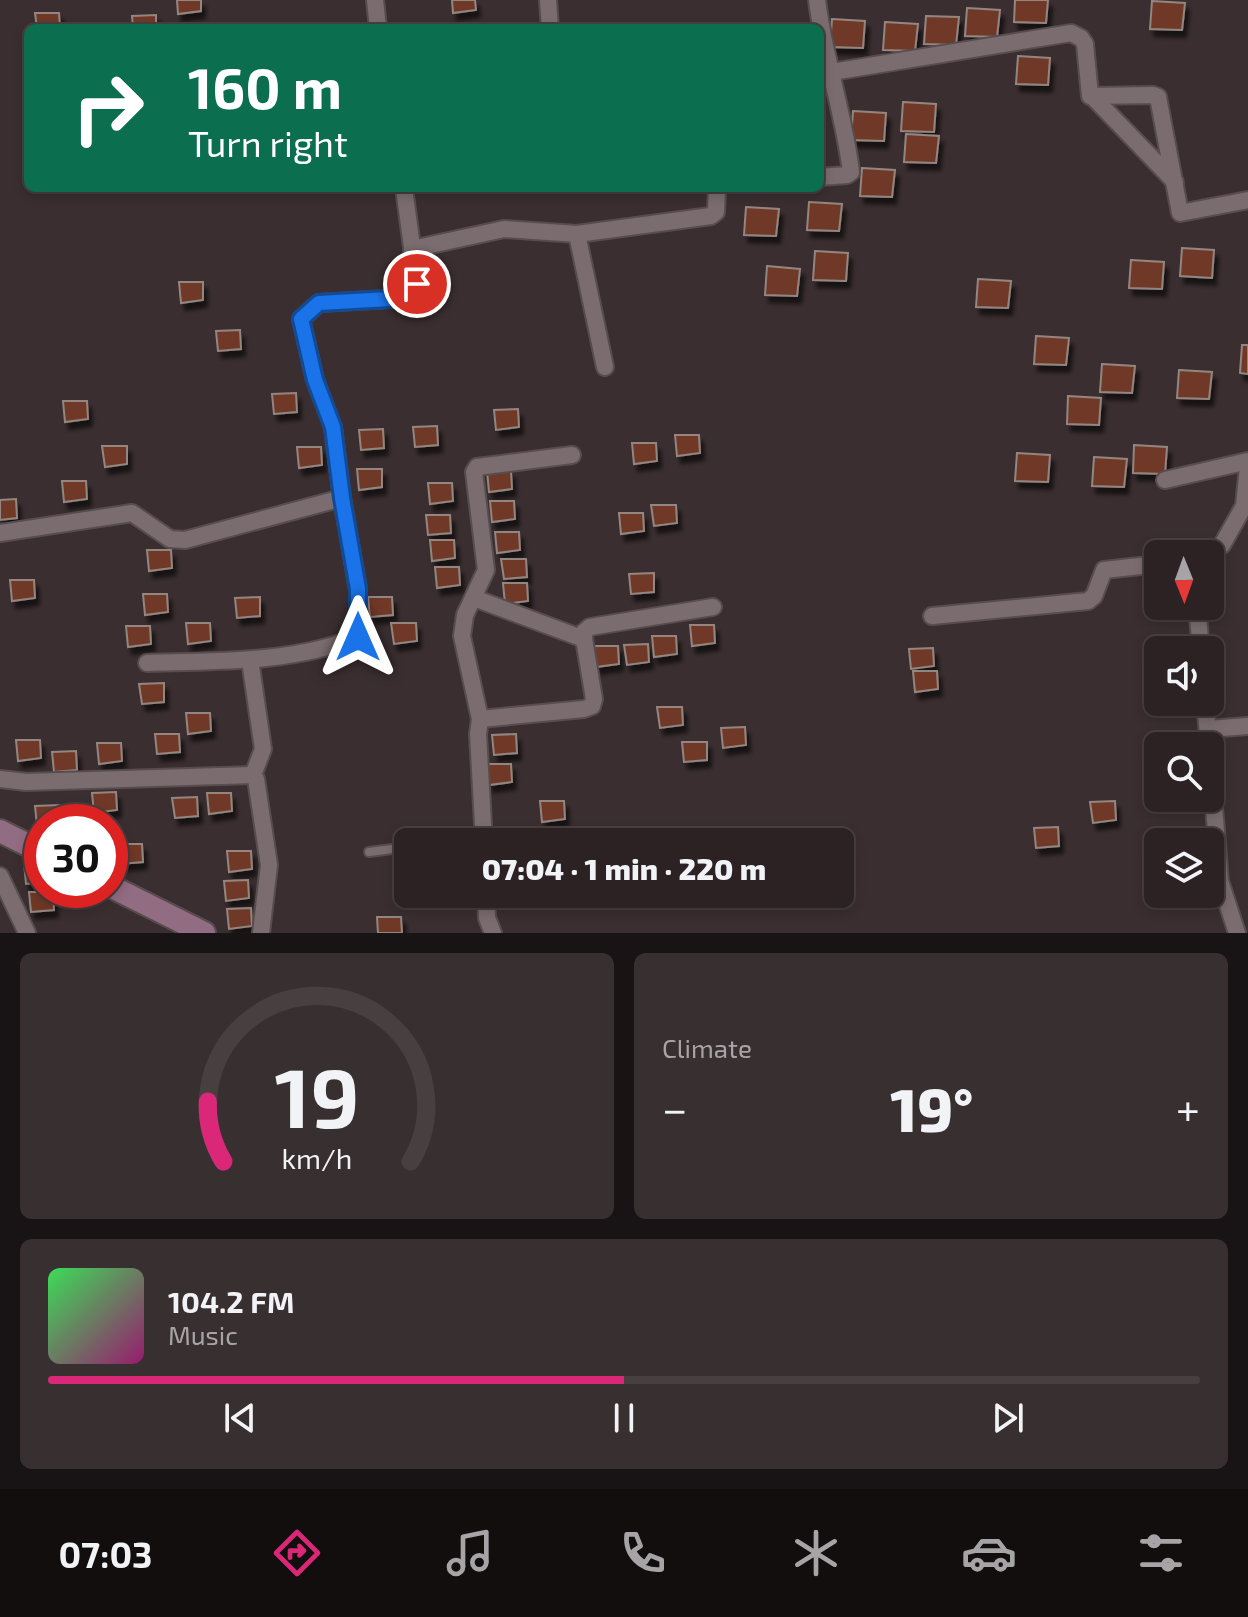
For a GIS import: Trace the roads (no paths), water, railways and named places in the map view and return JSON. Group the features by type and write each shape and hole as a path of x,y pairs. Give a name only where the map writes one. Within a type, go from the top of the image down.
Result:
{"street":[{"path":"375,0 378,24"},
{"path":"548,0 550,24"},
{"path":"817,0 819,24"},
{"path":"832,72 1071,33 1085,44 1089,92 1175,182"},
{"path":"824,49 846,130 851,172 824,177"},
{"path":"1093,97 1158,97 1179,210 1184,214 1248,200"},
{"path":"147,663 250,660 337,646 358,637 358,589 333,427 315,380 301,319 319,303 407,298 417,284 405,192"},
{"path":"412,249 504,229 577,234 715,215 717,192"},
{"path":"577,234 605,367"},
{"path":"482,828 480,719 462,636 462,625 486,570 473,478 477,467 572,455"},
{"path":"1165,480 1248,461"},
{"path":"1224,541 1244,506 1248,467"},
{"path":"0,533 132,513 170,539 185,540 342,498"},
{"path":"932,616 1088,601 1094,596 1104,570 1144,566"},
{"path":"474,598 584,639"},
{"path":"480,719 592,706 594,699 584,639 584,632 590,627 713,607"},
{"path":"250,660 263,749 253,775"},
{"path":"1224,733 1248,726"},
{"path":"0,779 26,782 253,775"},
{"path":"253,775 269,865 261,933"},
{"path":"1214,812 1220,881 1237,933"},
{"path":"0,831 24,843"},
{"path":"0,876 27,933"},
{"path":"128,895 204,933"},
{"path":"487,908 493,933"}],"lane":[{"path":"369,852 394,849"}]}
